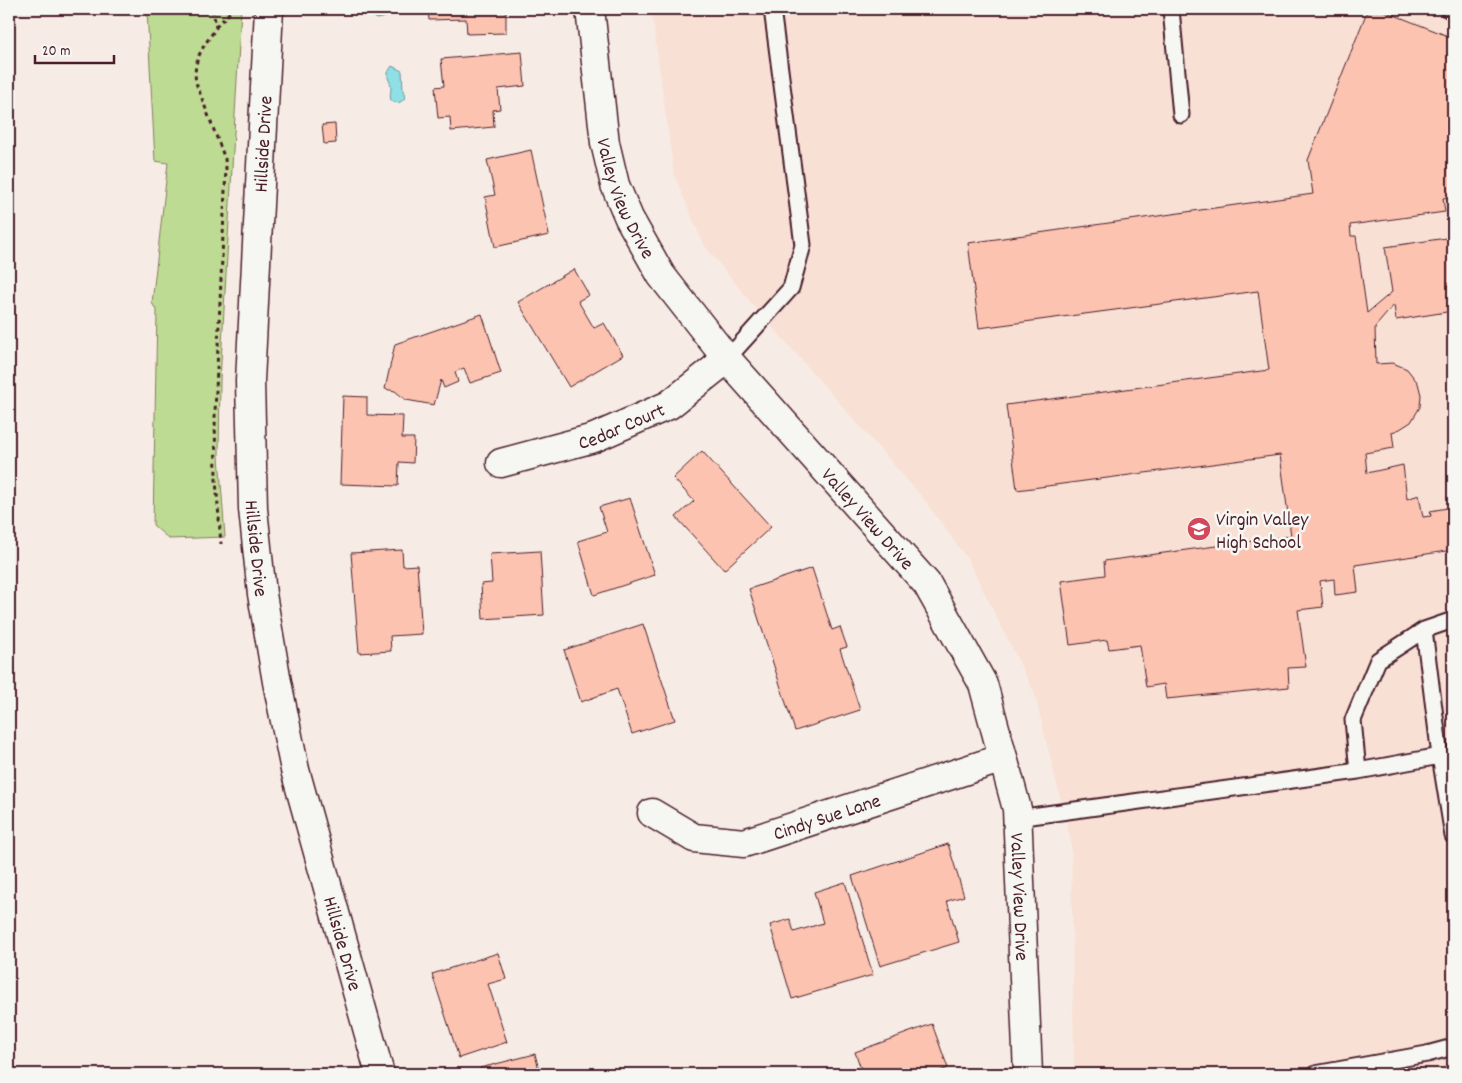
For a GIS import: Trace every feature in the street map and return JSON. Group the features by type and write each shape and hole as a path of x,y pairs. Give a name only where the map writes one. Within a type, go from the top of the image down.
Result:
{"street":[{"name":"Hillside Drive","path":"269,9 250,381 254,508 262,594 295,770 380,1074"},
{"name":"Valley View Drive","path":"590,9 605,143 615,185 629,218 661,275 726,359 927,584 983,684 1017,809 1028,1074"},
{"name":"Cedar Court","path":"501,463 594,438 669,405 726,359"},
{"name":"Cindy Sue Lane","path":"652,813 694,838 744,843 1003,758"}],"lane":[{"path":"726,359 791,288 803,245 772,9"},
{"path":"1170,9 1180,115"},
{"path":"1448,9 1453,10"},
{"path":"1358,771 1353,720 1378,660 1424,630 1453,620"},
{"path":"1424,630 1440,756 1453,836"},
{"path":"1017,818 1358,771 1440,756"},
{"path":"1315,1074 1428,1054 1453,1047"}],"path":[{"path":"213,9 216,28"},
{"path":"221,544 216,480 216,412 226,168 225,159 194,72 200,53 216,28 233,9"}],"shaded area":[{"name":"Virgin Valley High School","path":"651,9 1453,9 1453,1074 1074,1074 1071,842 1034,692 968,560 922,497 752,304 703,244 674,175"}],"green space":[{"path":"147,9 241,9 220,380 219,456 225,537 169,539 153,525 157,311 152,303 168,163 155,161"}],"water":[{"path":"373,9 393,9 386,17 376,19 372,14"},
{"path":"392,66 402,71 405,98 399,102 391,101 391,85 388,73"}],"building":[{"path":"428,9 506,9 506,33 467,34 466,19 429,20"},
{"path":"1368,9 1379,9 1453,38 1453,197 1443,198 1445,212 1350,225 1351,236 1356,236 1367,313 1392,292 1385,247 1453,237 1453,311 1396,320 1394,305 1375,327 1376,364 1393,363 1407,369 1418,383 1421,395 1420,407 1411,422 1392,432 1394,448 1365,453 1367,473 1403,465 1407,499 1419,495 1423,517 1431,516 1430,511 1453,507 1453,550 1355,565 1358,592 1335,595 1334,579 1320,581 1323,607 1298,610 1306,667 1288,668 1289,687 1166,699 1164,684 1146,687 1140,645 1109,649 1107,640 1070,645 1061,581 1105,575 1104,561 1291,536 1280,455 1017,490 1006,405 1269,370 1258,291 979,328 968,243 1313,194 1308,160"},
{"path":"522,52 525,86 498,89 500,109 493,110 494,127 451,131 450,117 438,118 435,87 444,86 441,59"},
{"path":"335,124 336,143 324,144 322,125"},
{"path":"531,150 549,235 495,247 485,197 495,195 487,160"},
{"path":"574,269 589,295 578,301 594,328 604,323 623,355 569,387 518,302"},
{"path":"482,314 501,373 470,383 464,368 455,372 458,382 444,388 441,380 434,405 406,400 395,391 385,389 395,344"},
{"path":"343,396 367,397 367,415 403,416 402,438 414,438 413,463 399,462 398,486 340,484"},
{"path":"702,451 771,527 724,570 676,517 694,501 673,478"},
{"path":"630,498 655,575 594,595 578,541 607,532 599,507"},
{"path":"402,550 403,566 417,565 422,634 390,636 391,651 359,653 351,553"},
{"path":"540,551 544,615 483,619 481,584 492,583 490,554"},
{"path":"812,568 832,630 840,627 847,647 840,649 860,710 795,731 749,589"},
{"path":"643,624 675,720 632,734 617,689 581,702 564,650"},
{"path":"948,844 964,896 947,901 959,942 880,966 852,876"},
{"path":"845,882 873,975 792,999 770,925 790,919 794,932 823,923 814,892"},
{"path":"498,953 506,979 488,984 507,1042 459,1058 432,974"},
{"path":"932,1024 948,1068 938,1072 938,1074 863,1074 855,1052"},
{"path":"535,1054 540,1074 482,1074 480,1068"}],"place":[{"name":"Virgin Valley High School","path":"1199,529"}]}
